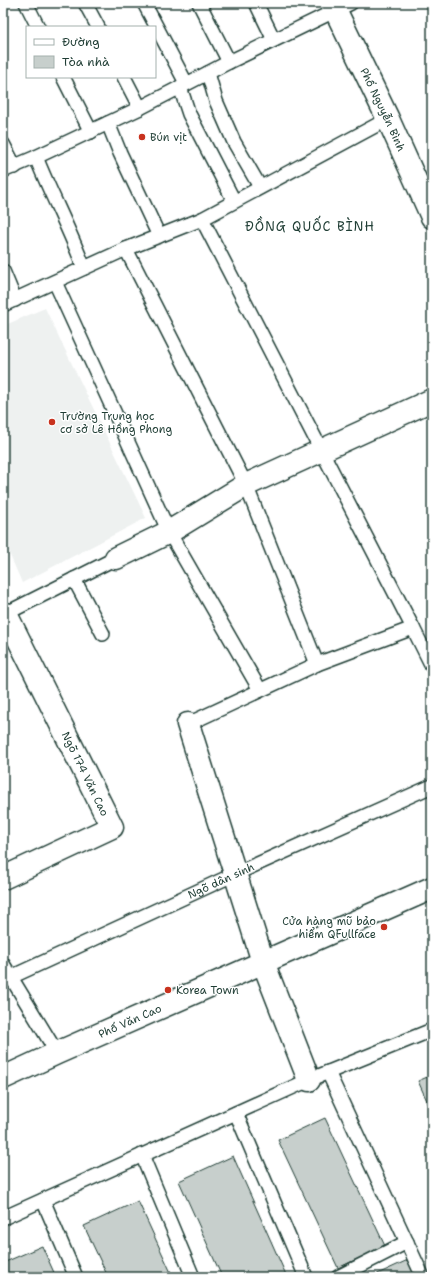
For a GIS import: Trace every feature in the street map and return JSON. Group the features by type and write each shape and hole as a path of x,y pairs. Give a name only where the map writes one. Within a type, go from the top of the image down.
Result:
{"street":[{"name":"Phố Nguyễn Bình","path":"339,6 432,217"},
{"path":"116,558 169,532 246,485 432,400"},
{"name":"Ngõ 174 Văn Cao","path":"3,878 112,827 4,614"},
{"path":"188,724 263,962 318,1076"},
{"name":"Phố Văn Cao","path":"3,1078 432,888"}],"lane":[{"path":"26,3 38,26"},
{"path":"85,3 97,26"},
{"path":"144,3 155,26"},
{"path":"200,3 229,62"},
{"path":"256,3 274,40"},
{"path":"3,144 9,169 140,108 339,6"},
{"path":"156,28 183,85 189,114 234,201"},
{"path":"208,73 216,101 234,142 260,187"},
{"path":"64,78 91,132"},
{"path":"125,78 140,108"},
{"path":"3,305 126,249 202,218 388,119"},
{"path":"108,123 123,160 159,236"},
{"path":"36,157 52,196 72,235 84,268"},
{"path":"202,218 432,666"},
{"path":"126,249 246,485 317,664"},
{"path":"3,271 15,300"},
{"path":"55,282 169,532 260,690"},
{"path":"4,614 116,558"},
{"path":"74,579 103,634"},
{"path":"188,724 317,664 413,628"},
{"name":"Ngõ dân sinh","path":"11,977 235,874 432,786"},
{"path":"3,964 57,1053"},
{"path":"3,1218 318,1076 432,1030"},
{"path":"318,1076 407,1242 424,1277"},
{"path":"236,1113 306,1277"},
{"path":"142,1155 193,1277"},
{"path":"43,1200 76,1277"},
{"path":"338,1277 407,1242"}],"shaded area":[{"name":"Trường Trung học cơ sở Lê Hồng Phong","path":"45,308 146,518 22,583 3,539 3,326"}],"building":[{"path":"432,1075 432,1112 418,1081"},
{"path":"325,1118 385,1246 338,1268 278,1140"},
{"path":"233,1156 287,1277 222,1277 179,1181"},
{"path":"138,1201 173,1277 108,1277 84,1226"},
{"path":"42,1246 56,1277 3,1277 3,1263"},
{"path":"410,1259 419,1277 371,1277"}],"place":[{"name":"Bún vịt","path":"142,137"},
{"name":"Trường Trung học cơ sở Lê Hồng Phong","path":"52,422"},
{"name":"Cửa hàng mũ bảo hiểm QFullface","path":"384,927"},
{"name":"Korea Town","path":"168,990"}],"district":[{"name":"ĐỒNG QUỐC BÌNH","path":"310,226"}]}
